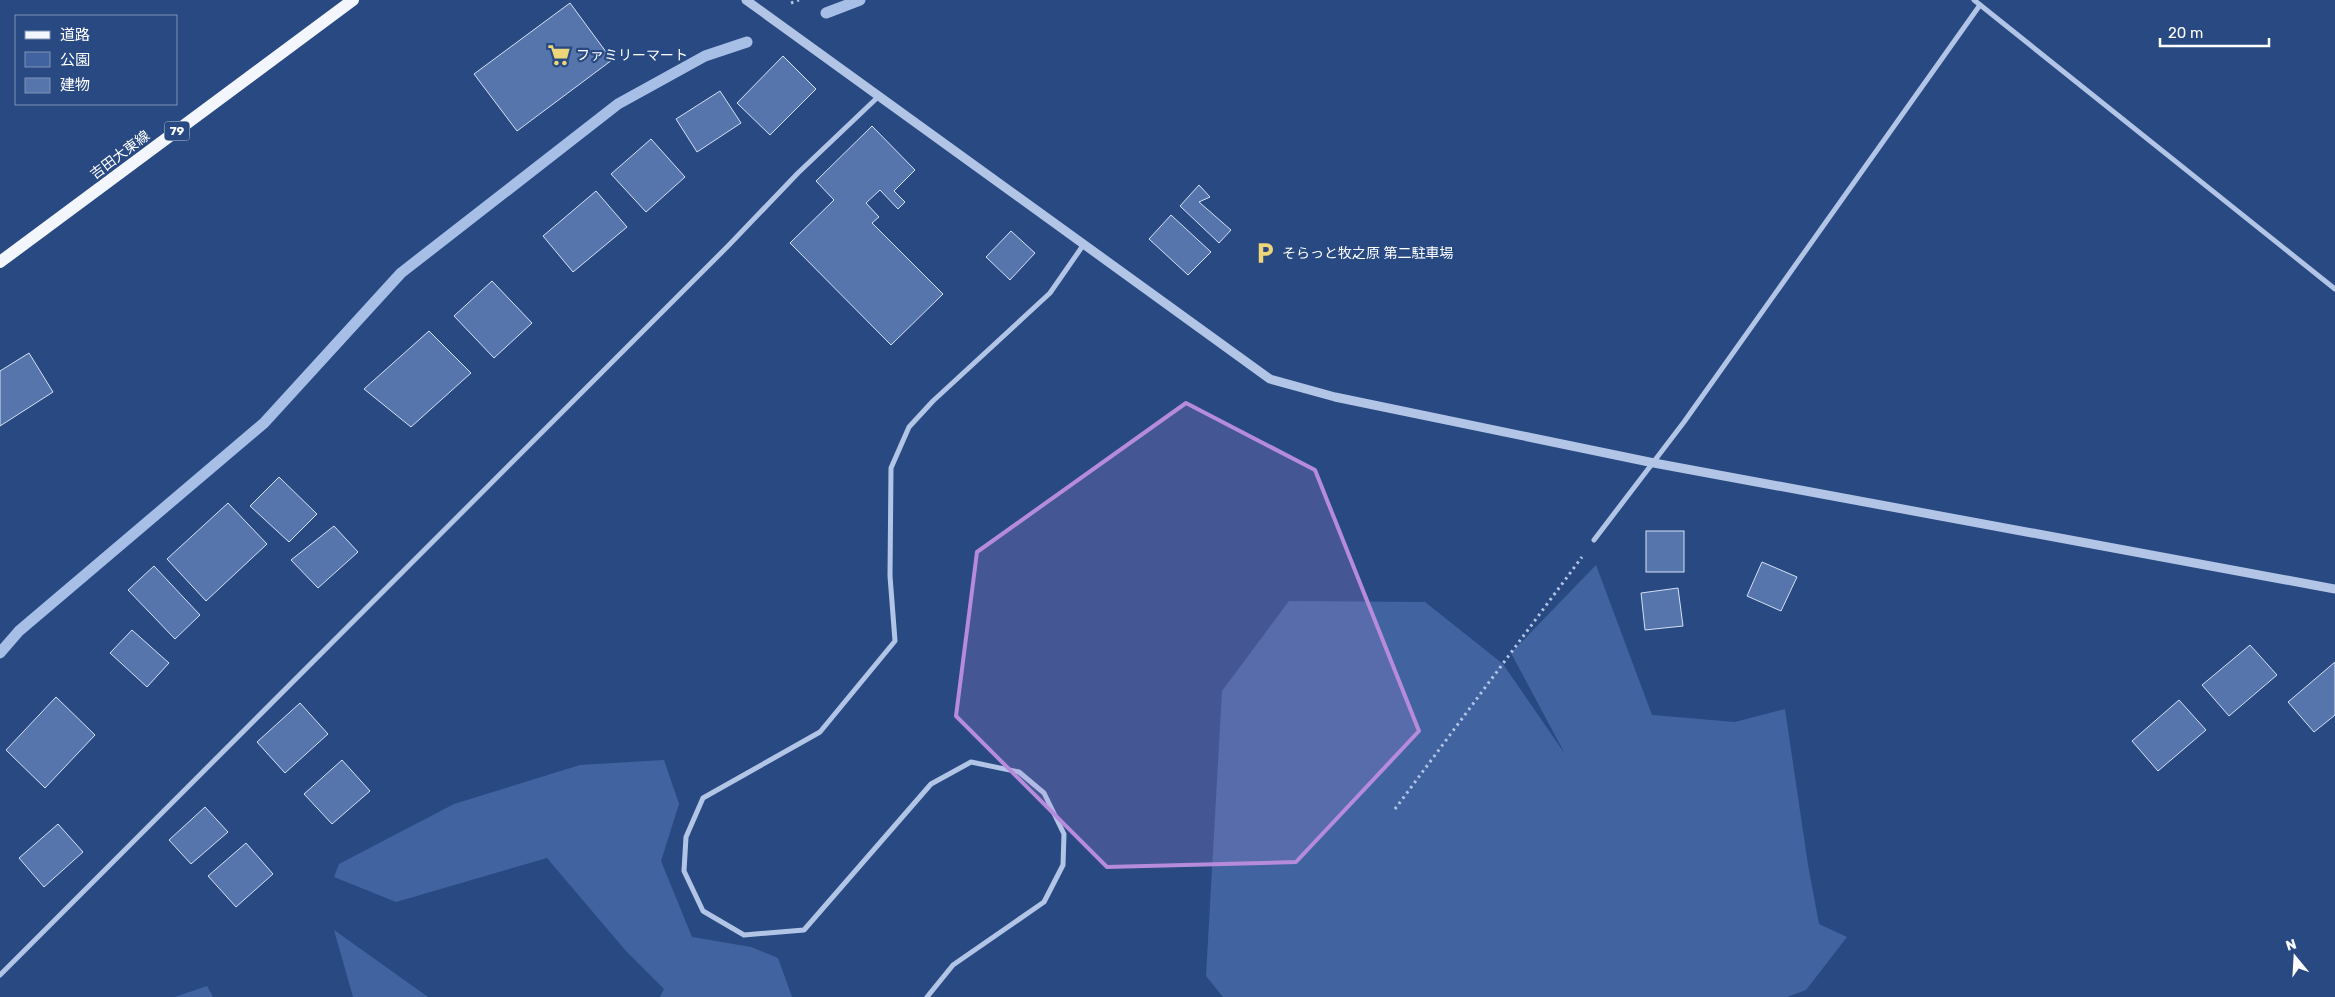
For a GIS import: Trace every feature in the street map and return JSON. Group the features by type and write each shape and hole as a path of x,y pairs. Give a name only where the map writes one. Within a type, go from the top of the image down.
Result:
{"main road":[{"name":"吉田大東線","path":"0,262 353,0"}],"street":[{"path":"746,0 1270,380 1335,397 1654,463 2335,589"},
{"path":"1974,0 2335,289"},
{"path":"1594,540 1654,463 1980,5"},
{"path":"0,975 708,267 798,173 879,96"},
{"path":"927,997 953,965 1044,902 1063,865 1064,834 1044,794 1019,772 971,762 931,784 804,930 744,935 703,911 684,871 686,837 703,798 820,732 895,641 890,576 891,468 909,427 933,400 1050,293 1084,244"}],"path":[{"path":"1395,809 1594,540"}],"highlighted area":[{"path":"1186,403 1315,470 1419,731 1296,862 1107,867 956,716 977,552"}],"green space":[{"path":"1596,565 1652,715 1735,722 1785,709 1808,865 1819,924 1847,937 1806,990 1787,997 1223,997 1206,976 1222,691 1289,601 1425,602 1503,664 1565,754 1511,653"},
{"path":"664,760 679,804 661,861 692,937 751,947 778,958 792,997 660,997 664,989 626,951 547,858 396,902 334,877 339,864 454,804 580,765"},
{"path":"334,930 428,997 353,997"},
{"path":"207,986 213,997 175,997"}],"building":[{"path":"570,3 612,60 517,131 474,74"},
{"path":"783,56 816,89 770,135 737,103"},
{"path":"720,91 741,123 697,152 676,119"},
{"path":"872,126 915,170 894,191 905,202 898,209 880,190 866,203 879,217 872,223 943,294 891,345 790,243 834,200 816,181"},
{"path":"651,139 685,177 646,212 611,174"},
{"path":"1199,185 1210,197 1199,202 1231,230 1219,243 1180,206"},
{"path":"596,191 627,227 573,272 543,236"},
{"path":"1171,215 1211,252 1188,275 1149,239"},
{"path":"1011,231 1035,253 1010,280 986,257"},
{"path":"492,281 532,323 494,358 454,316"},
{"path":"429,331 471,373 411,427 364,389"},
{"path":"29,353 53,392 0,426 0,371"},
{"path":"279,477 317,514 289,542 250,506"},
{"path":"228,503 267,544 206,601 167,559"},
{"path":"334,526 358,552 318,588 291,560"},
{"path":"1646,531 1684,531 1684,572 1646,572"},
{"path":"1762,562 1797,577 1781,611 1747,596"},
{"path":"154,566 200,615 175,639 128,590"},
{"path":"1678,588 1683,626 1645,630 1641,593"},
{"path":"132,630 169,663 147,687 110,653"},
{"path":"2250,645 2277,675 2229,716 2202,685"},
{"path":"2335,662 2335,715 2314,732 2288,702"},
{"path":"56,697 95,735 45,788 6,750"},
{"path":"2179,700 2206,730 2158,771 2132,741"},
{"path":"300,703 328,734 285,773 257,742"},
{"path":"342,760 370,791 332,824 304,794"},
{"path":"205,807 228,832 191,864 169,840"},
{"path":"58,824 83,852 44,887 19,858"},
{"path":"246,843 273,874 236,907 208,876"}],"waterway":[{"path":"826,13 860,0"},
{"path":"0,653 19,631 264,423 401,273 618,104 705,56 747,42"}],"place":[{"name":"ファミリーマート","path":"559,55"},
{"name":"そらっと牧之原 第二駐車場","path":"1265,253"}]}
